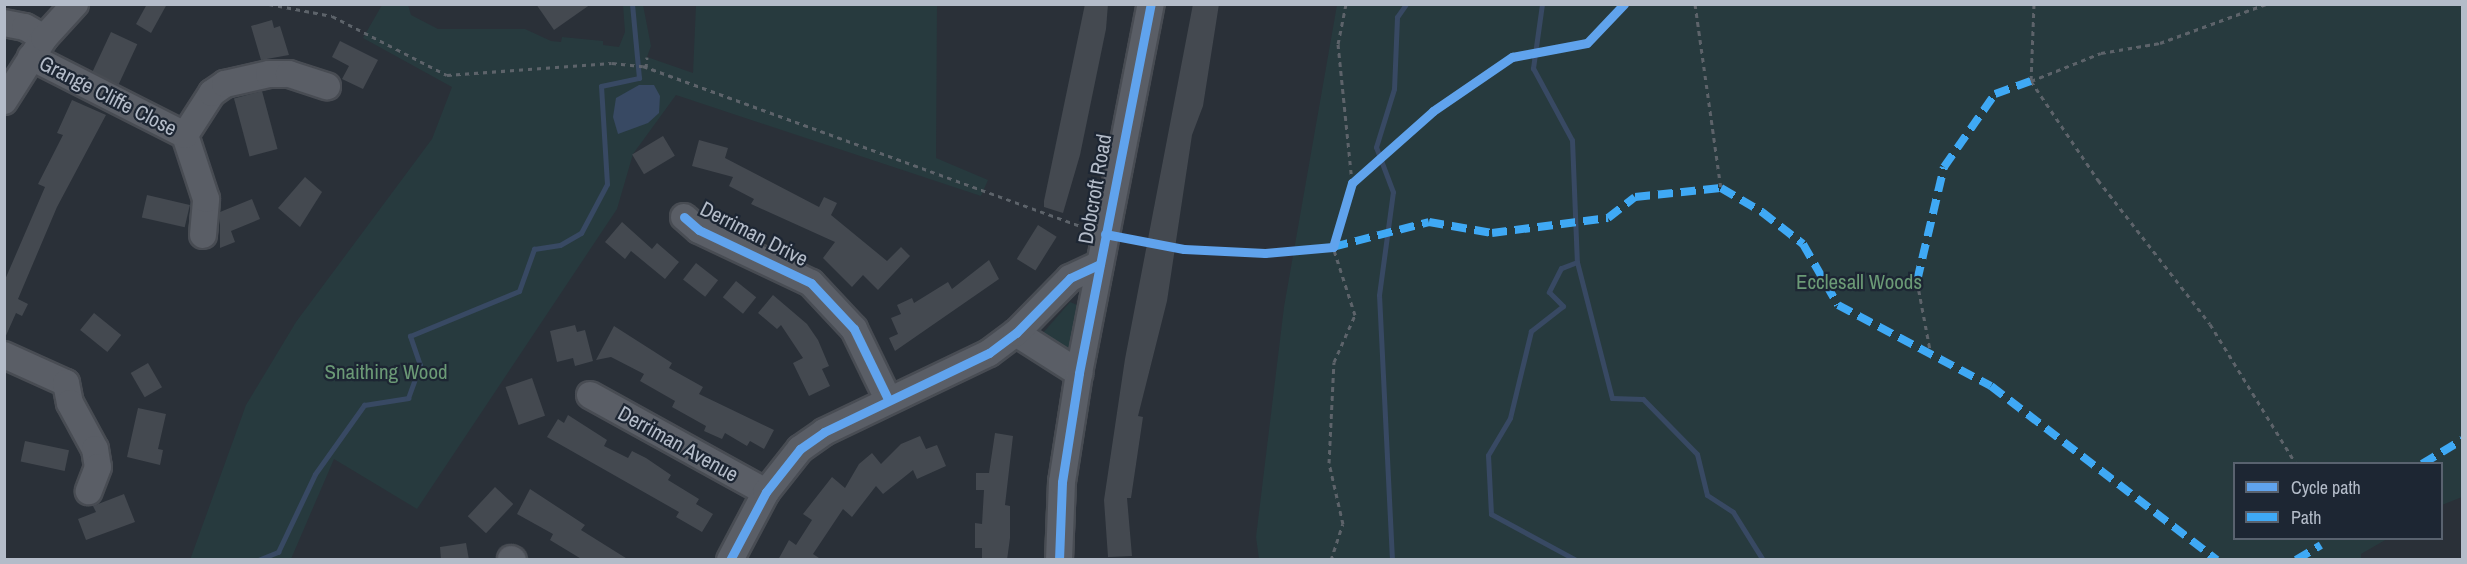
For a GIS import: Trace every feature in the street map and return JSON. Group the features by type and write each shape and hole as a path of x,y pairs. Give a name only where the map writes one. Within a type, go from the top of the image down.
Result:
{"street":[{"path":"4,101 37,48 75,4"},
{"name":"Dobcroft Road","path":"1059,560 1062,482 1079,373 1151,4"},
{"name":"Grange Cliffe Close","path":"4,23 37,48 185,135"},
{"path":"203,235 206,199 185,135 197,112 225,84 250,76 289,74 327,86"},
{"name":"Derriman Drive","path":"684,217 699,230 811,283 854,329 888,399"},
{"path":"732,559 766,492 800,449 888,399 989,353 1016,333 1070,278 1100,264"},
{"path":"1016,333 1079,373"},
{"path":"4,355 66,383 70,403 95,449 98,467 88,491"},
{"name":"Derriman Avenue","path":"590,395 766,492"}],"path":[{"path":"269,4 332,16 447,75 612,63 645,67 1105,234"},
{"path":"1346,4 1338,44 1352,183"},
{"path":"1695,4 1721,188"},
{"path":"2034,4 2031,81 2098,180 2210,324 2295,462"},
{"path":"2031,81 2101,53 2160,44 2266,4"},
{"path":"645,67 647,57"},
{"path":"1331,560 1343,524 1329,464 1334,362 1355,315 1333,247"},
{"path":"1917,281 1931,355"}],"green space":[{"name":"Snaithing Wood","path":"382,5 408,5 411,15 438,29 525,29 551,41 561,42 562,37 603,41 603,45 619,47 625,32 623,5 643,5 651,46 647,57 693,73 696,5 937,5 936,158 988,180 981,196 676,95 633,154 617,209 417,509 334,459 291,559 190,560 246,405 296,322 432,139 452,87 363,38"},
{"name":"Ecclesall Woods","path":"1337,5 2462,5 2462,497 2443,505 2443,462 2233,462 2233,540 2385,540 2361,554 2361,559 1259,559 1256,537 1284,307"},
{"path":"1070,302 1082,307 1073,350 1065,351 1042,334"}],"water":[{"path":"639,85 654,85 660,96 659,113 648,123 618,134 613,117 616,98"}],"building":[{"path":"147,4 167,4 151,33 136,24"},
{"path":"536,4 591,4 554,30"},
{"path":"1085,4 1108,4 1106,29 1080,155 1063,213 1044,207 1044,201"},
{"path":"1193,4 1219,4 1203,106 1192,135 1167,301 1138,416 1143,417 1131,498 1127,498 1132,556 1108,557 1104,500 1125,359"},
{"path":"272,20 274,28 280,26 289,55 261,60 251,26"},
{"path":"111,32 137,44 119,84 92,72"},
{"path":"340,41 378,60 363,89 342,79 349,66 332,57"},
{"path":"262,91 278,149 250,156 234,99"},
{"path":"72,100 106,115 57,207 18,299 28,304 22,316 16,313 4,340 4,282 45,187 38,184 63,135 57,133"},
{"path":"663,136 675,156 644,174 632,155"},
{"path":"699,140 728,148 725,158 819,207 824,197 837,203 831,215 887,261 901,247 910,256 878,290 863,275 852,287 823,258 835,242 751,204 754,199 729,186 733,177 692,166"},
{"path":"305,177 322,192 300,227 278,208"},
{"path":"147,195 190,205 185,227 142,217"},
{"path":"252,199 260,219 231,231 235,242 220,248 220,212"},
{"path":"622,222 652,249 657,243 679,262 665,279 631,251 625,259 605,242"},
{"path":"1038,225 1057,237 1035,271 1017,259"},
{"path":"989,260 999,279 895,351 889,338 898,334 891,318 901,314 897,305 912,298 914,303 948,282 952,289"},
{"path":"696,263 718,280 705,297 683,280"},
{"path":"736,281 756,297 743,314 723,297"},
{"path":"773,295 807,324 818,340 829,366 822,369 830,386 809,396 793,363 803,358 781,325 777,329 758,313"},
{"path":"94,313 121,335 107,352 80,330"},
{"path":"575,325 577,332 585,330 593,361 575,366 573,358 557,362 550,331"},
{"path":"614,326 672,363 669,368 703,387 699,394 774,430 764,449 750,441 747,446 725,433 722,439 704,431 706,426 672,407 675,401 640,381 644,374 611,357 596,360"},
{"path":"148,363 162,387 145,397 131,373"},
{"path":"532,378 545,416 519,425 506,387"},
{"path":"138,408 166,414 158,449 163,450 160,465 127,457"},
{"path":"568,415 607,440 604,446 628,458 632,451 646,458 671,475 668,480 699,499 696,504 713,514 702,532 676,517 679,512 547,437 558,419 564,423"},
{"path":"995,433 1013,436 1005,505 1010,506 1010,538 1007,560 982,560 982,548 975,548 975,523 982,524 984,490 976,490 976,473 989,473"},
{"path":"920,436 926,449 937,445 946,466 917,479 913,470 883,494 876,486 852,517 843,509 813,554 822,560 778,560 789,540 796,545 812,520 803,514 832,477 845,488 859,464 872,453 881,464 901,444"},
{"path":"25,441 69,450 65,471 21,462"},
{"path":"495,487 513,504 486,533 468,516"},
{"path":"530,489 585,525 581,530 629,560 583,560 550,540 553,534 517,514"},
{"path":"124,494 135,522 86,540 78,519 96,512 93,506"},
{"path":"466,543 469,560 441,560 440,547"}],"waterway":[{"path":"258,560 278,552 315,474 364,405 408,398 420,365 410,336 519,291 534,249 560,245 581,233 607,184 601,86 639,78 632,4"},
{"path":"1392,560 1379,295 1393,192 1376,147 1394,89 1397,17 1406,4"},
{"path":"1542,4 1533,68 1572,140 1577,262 1561,268 1549,292 1563,306 1531,331 1510,418 1488,455 1491,514 1576,560"},
{"path":"1577,262 1612,398 1643,399 1697,454 1707,495 1733,512 1763,560"}],"marked path":[{"path":"1917,281 1944,167 1995,94 2031,81"},
{"path":"1333,247 1429,222 1492,233 1608,218 1635,197 1721,188 1762,212 1803,244 1838,305 1991,386 2217,560"},
{"path":"2425,462 2462,440"},
{"path":"2296,560 2321,545"}],"cycle path":[{"path":"1059,560 1062,482 1079,373 1151,4"},
{"path":"1105,234 1184,249 1265,253 1333,247 1352,183 1433,111 1512,57 1587,43 1624,4"},
{"path":"684,217 699,230 811,283 854,329 888,399"},
{"path":"730,560 766,492 800,449 824,432 989,353 1016,333 1070,278 1100,264"}]}
